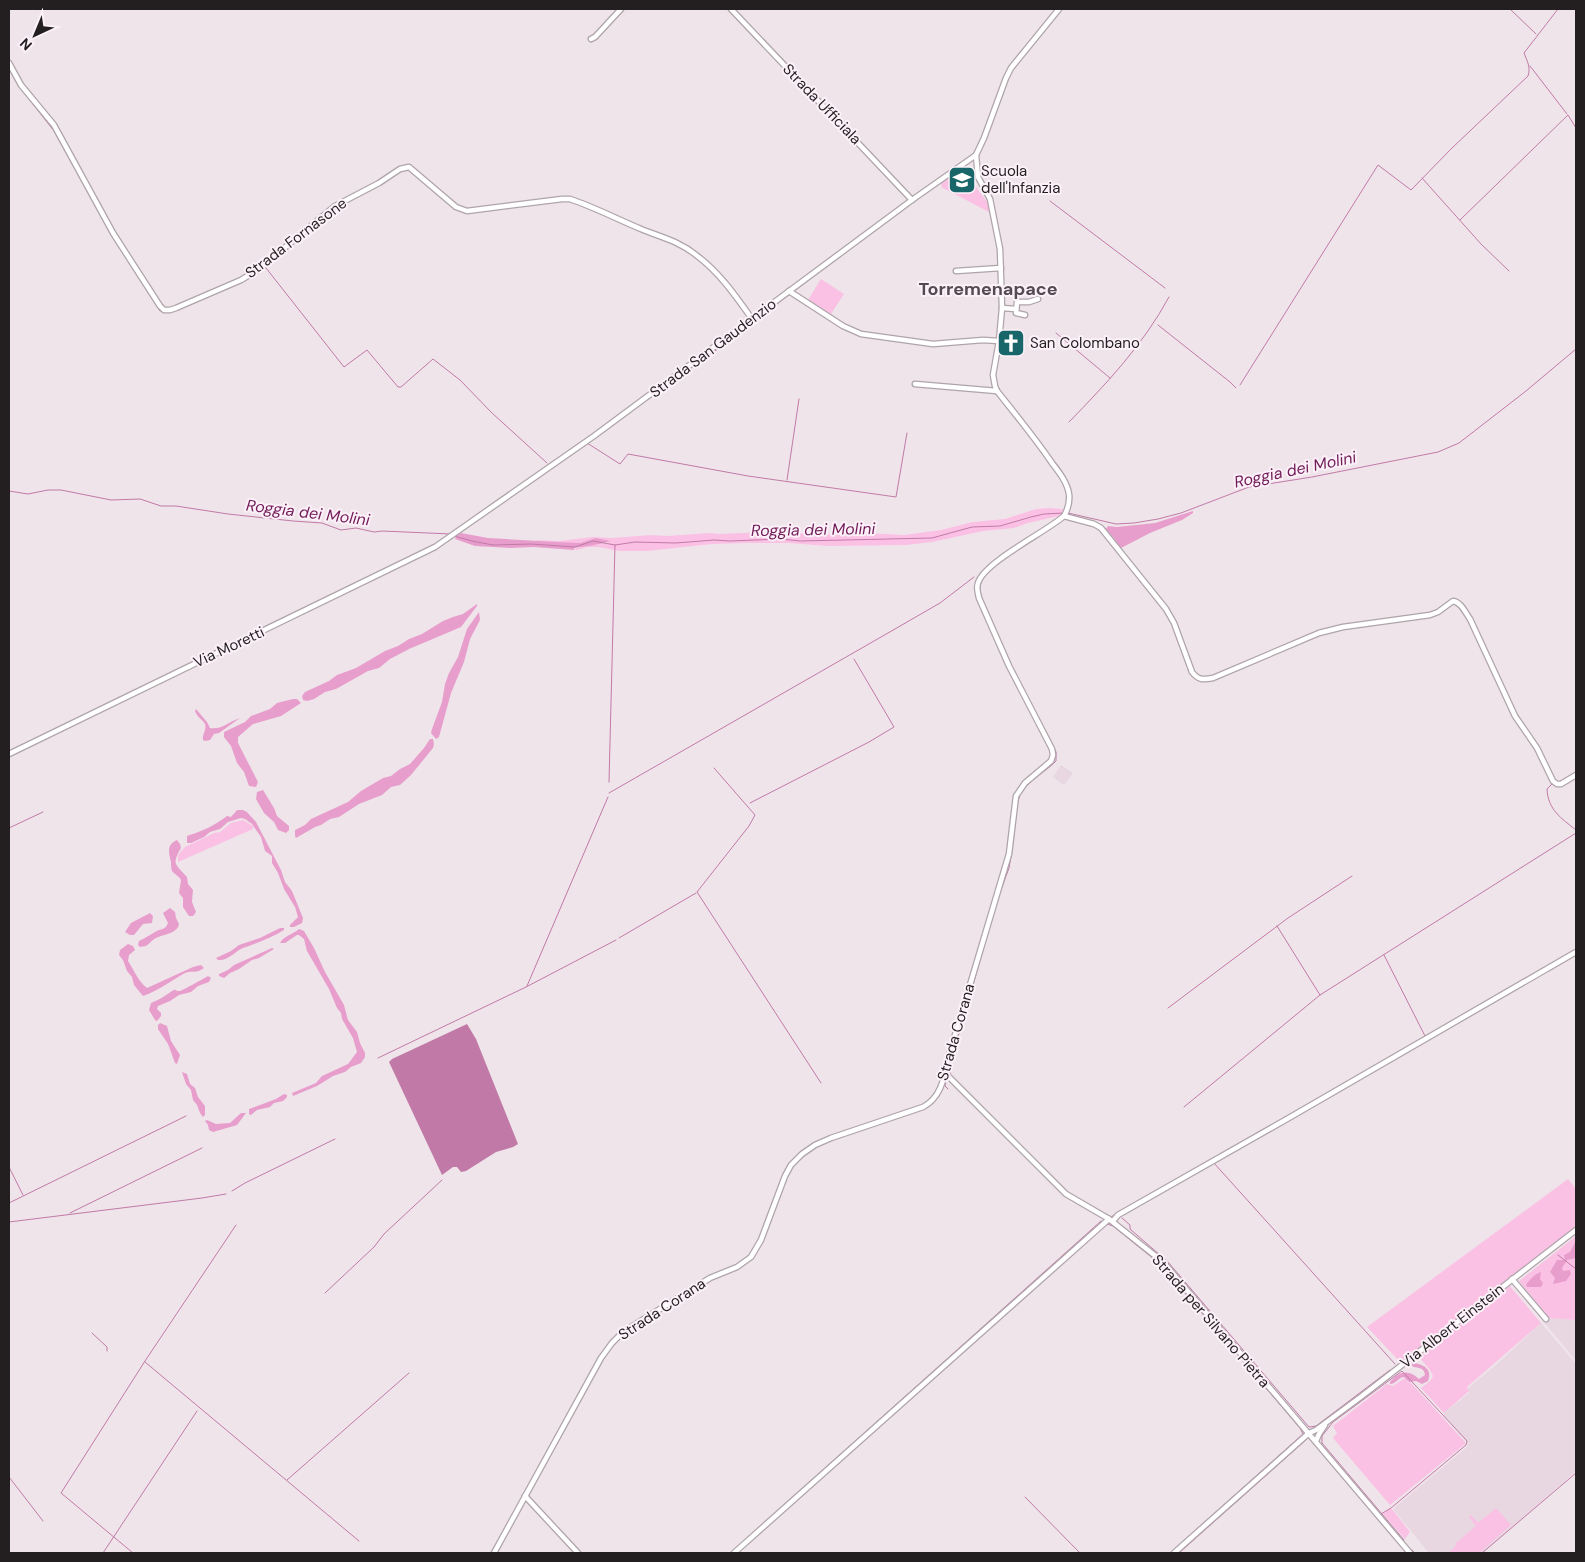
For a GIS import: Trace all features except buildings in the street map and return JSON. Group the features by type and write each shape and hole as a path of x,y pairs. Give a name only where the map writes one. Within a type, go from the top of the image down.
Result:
{"street":[{"path":"591,39 621,9"},
{"name":"Strada Ufficiala","path":"731,9 912,200"},
{"path":"1059,9 1011,68 976,154 978,176 990,200 1000,249 1002,308 993,375 995,386 1042,448 1067,487 1069,500 1065,513 1101,528 1166,609 1174,623 1192,672 1197,679 1201,680 1213,678 1319,633 1343,627 1430,616 1453,602 1457,602 1470,618 1515,716 1537,748 1554,782 1561,784 1576,774"},
{"name":"Strada Fornasone","path":"9,63 21,85 54,125 113,233 164,310 170,310 189,303 259,270 335,206 405,167 412,169 456,207 467,211 570,199 650,233 668,238 684,246 713,269 752,318"},
{"name":"Strada San Gaudenzio","path":"448,538 594,436 976,154"},
{"path":"956,271 1001,268"},
{"path":"789,291 844,326 861,334 933,344 983,340 999,341"},
{"path":"1025,315 1016,313 1017,302 1029,302 1038,299"},
{"path":"1002,308 1016,309"},
{"path":"915,384 997,391"},
{"name":"Strada Corana","path":"494,1553 601,1358 615,1339 710,1278 737,1267 751,1257 761,1240 785,1176 791,1165 802,1154 815,1145 831,1138 926,1106 937,1095 1009,854 1016,796 1025,782 1050,762 1053,755 1052,749 1009,666 982,606 977,590 978,582 996,564 1065,513"},
{"name":"Via Moretti","path":"9,754 435,548 448,538"},
{"path":"734,1553 1118,1215 1576,952"},
{"name":"Strada per Silvano Pietra","path":"945,1073 1066,1194 1111,1220 1163,1262 1410,1553"},
{"name":"Via Albert Einstein","path":"1174,1553 1309,1433 1327,1422 1576,1230"},
{"path":"1512,1279 1546,1319"},
{"name":"Via Albert Einstein","path":"1316,1442 1327,1422"},
{"path":"525,1496 578,1553"}],"shaded area":[{"path":"964,165 968,172 953,184 958,190 971,180 987,202 991,213 941,187 940,182"},
{"path":"821,279 844,294 831,314 808,300"},
{"path":"1036,509 1063,509 1064,512 1059,516 1014,528 983,531 932,542 906,545 829,546 747,543 712,544 647,551 619,551 599,547 573,549 609,542 602,539 578,543 534,540 559,541 593,537 612,538 790,531 811,535 865,533 904,535 941,530 973,522 1005,519"},
{"path":"1193,511 1193,513 1182,520 1150,533 1121,548 1105,530 1108,526 1117,527 1155,523"},
{"path":"461,533 488,538 556,542 580,543 596,538 610,541 574,548 574,550 533,547 511,548 475,546 455,539"},
{"path":"477,604 461,627 409,649 390,659 379,668 368,671 336,689 325,692 314,699 303,700 302,696 305,692 329,681 337,675 356,668 443,621 463,614"},
{"path":"479,612 480,620 470,639 464,662 451,693 439,737 436,739 431,733 442,702 445,684 458,657 467,629"},
{"path":"297,699 301,703 281,716 253,724 238,737 238,743 258,782 256,787 249,786 244,772 237,763 231,746 224,737 224,732 245,722 251,716 270,709 277,703"},
{"path":"196,709 210,728 222,727 240,718 219,733 214,734 210,740 205,741 203,738 205,724 196,713"},
{"path":"430,739 433,739 433,748 411,775 400,785 391,787 382,795 359,804 339,817 330,819 296,838 295,830 305,825 311,819 348,802 361,791 410,764"},
{"path":"1061,765 1073,773 1064,785 1053,777"},
{"path":"263,790 277,816 289,826 289,830 286,833 278,830 274,822 264,813 256,799 257,792"},
{"path":"237,810 247,812 256,822 281,870 285,882 292,891 303,918 302,923 290,927 298,917 295,907 272,863 272,856 265,851 261,837 252,824 245,819 241,818 228,822 220,829 210,832 191,843 187,843 187,836 208,828 227,816 231,817"},
{"path":"243,820 253,826 253,829 178,862 178,855 185,847 220,832 231,823"},
{"path":"177,840 181,848 176,858 176,864 187,877 188,884 193,890 192,902 196,912 193,916 189,916 183,907 183,898 179,893 181,880 171,869 169,849 171,844"},
{"path":"170,908 175,912 179,924 176,930 155,939 146,946 140,947 138,945 139,941 166,927 168,923 163,913"},
{"path":"150,913 153,916 152,923 143,924 134,935 125,932 131,923"},
{"path":"280,928 284,928 284,930 243,948 228,958 218,960 216,958 239,945 260,938"},
{"path":"299,929 304,931 344,1005 348,1020 357,1032 365,1057 361,1063 345,1072 293,1096 292,1093 316,1083 322,1076 348,1064 357,1052 353,1038 342,1019 341,1013 307,951 304,939 297,935 285,943 280,943 284,938"},
{"path":"128,944 133,946 135,950 129,955 128,961 147,988 193,967 201,965 204,968 199,971 185,973 159,989 143,996 134,985 132,977 119,955 120,950"},
{"path":"272,948 274,949 252,960 224,978 219,976 219,974 234,965"},
{"path":"208,976 211,978 209,982 158,1006 157,1009 161,1016 157,1021 155,1020 149,1010 151,1003 174,990 180,991"},
{"path":"160,1023 167,1026 171,1041 180,1055 177,1064 168,1044 158,1029"},
{"path":"467,1024 476,1039 518,1144 496,1152 466,1171 461,1172 457,1167 453,1167 442,1175 389,1062"},
{"path":"182,1072 187,1074 190,1084 195,1088 198,1097 205,1106 205,1115 203,1117 193,1100 191,1090 186,1084"},
{"path":"284,1094 287,1097 283,1101 257,1110 251,1115 249,1114 249,1109"},
{"path":"241,1113 246,1113 237,1125 213,1132 209,1130 205,1121 216,1124 230,1123"},
{"path":"1568,1179 1576,1189 1576,1227 1400,1362 1367,1327"},
{"path":"1576,1236 1576,1320 1549,1318 1519,1281"},
{"path":"1576,1240 1576,1258 1567,1260 1562,1268 1563,1271 1570,1270 1571,1274 1566,1281 1553,1284 1555,1278 1550,1272 1557,1260 1565,1260 1564,1255 1570,1252"},
{"path":"1541,1272 1540,1279 1543,1283 1541,1287 1527,1287 1526,1285 1531,1279"},
{"path":"1510,1286 1541,1323 1467,1387 1469,1391 1444,1413 1421,1388 1433,1376 1419,1357"},
{"path":"1549,1318 1576,1320 1576,1361 1544,1322"},
{"path":"1541,1323 1576,1364 1576,1471 1483,1553 1429,1553 1393,1509 1467,1447 1468,1443 1443,1414 1469,1393 1468,1388 1495,1366"},
{"path":"1413,1363 1428,1370 1428,1381 1422,1384 1416,1381 1409,1382 1404,1377 1390,1384 1394,1378 1404,1373 1411,1374 1419,1379 1425,1375 1422,1369 1412,1366 1411,1364"},
{"path":"1405,1378 1465,1444 1390,1505 1333,1438 1337,1433 1333,1426 1387,1384 1393,1386"},
{"path":"1496,1508 1511,1525 1479,1553 1448,1553 1455,1547 1456,1543 1476,1526 1469,1517 1471,1515 1478,1523"},
{"path":"1392,1509 1410,1532 1405,1539 1383,1514"}],"waterway":[{"path":"1510,9 1536,34"},
{"path":"1240,385 1378,165 1411,190 1528,76 1529,67 1524,53 1558,9"},
{"path":"1530,66 1567,114"},
{"path":"9,68 13,76"},
{"path":"22,90 54,131 112,235 160,311"},
{"path":"1460,220 1568,115 1576,128"},
{"path":"1422,178 1481,244 1509,271"},
{"path":"1050,201 1165,288"},
{"path":"246,280 266,268 344,367 367,350 398,387 401,387 433,359 460,380 492,413 547,463"},
{"path":"227,289 238,284"},
{"path":"1069,422 1136,347 1159,315 1169,297"},
{"path":"701,361 770,311"},
{"path":"1158,325 1236,388"},
{"path":"1056,333 1110,378"},
{"name":"Roggia dei Molini","path":"1068,513 1116,524 1134,523 1181,513 1249,487 1312,477 1438,452 1459,443 1576,349"},
{"path":"619,420 697,364"},
{"path":"787,480 799,399"},
{"path":"587,443 620,464 628,454 748,476 896,497 907,433"},
{"name":"Roggia dei Molini","path":"9,491 28,494 48,490 61,490 111,500 140,499 161,506 176,506 228,514 322,523 341,530 356,528 374,532 451,534"},
{"name":"Roggia dei Molini","path":"454,536 493,545 531,544 575,547 593,541 615,545 635,542 676,543 714,540 781,539 800,541 932,538 972,527 1000,526 1044,514 1064,513"},
{"path":"609,782 615,545"},
{"path":"609,793 940,603 974,577"},
{"path":"982,580 980,589 984,605"},
{"path":"750,803 869,742 894,727 854,659"},
{"path":"1009,661 1056,752 1056,761 1028,784 1018,802"},
{"path":"714,768 755,815 749,826 697,892 821,1083"},
{"path":"1559,782 1576,772"},
{"path":"1552,784 1547,789 1550,803 1556,813 1576,830"},
{"path":"527,986 608,797"},
{"path":"1017,807 1009,868 998,898 949,1068 951,1076 1032,1157"},
{"path":"9,828 43,812"},
{"path":"1184,1107 1320,995 1576,833"},
{"path":"1168,1008 1288,918 1352,876"},
{"path":"619,938 696,893"},
{"path":"1277,926 1320,995"},
{"path":"378,1058 526,987 616,940"},
{"path":"1384,955 1425,1036"},
{"path":"1549,971 1576,955"},
{"path":"1476,1007 1514,985"},
{"path":"1227,1150 1373,1067"},
{"path":"946,1080 945,1086 948,1089"},
{"path":"9,1203 186,1116"},
{"path":"232,1191 335,1139"},
{"path":"70,1213 202,1148"},
{"path":"1213,1162 1395,1364"},
{"path":"9,1167 23,1195"},
{"path":"325,1293 442,1180"},
{"path":"9,1222 226,1194"},
{"path":"1106,1214 1111,1217 1117,1213"},
{"path":"1122,1218 1130,1225 1130,1229 1168,1262 1309,1427 1316,1426 1390,1370"},
{"path":"785,1504 1101,1221"},
{"path":"1104,1226 1107,1224 1113,1226 1160,1264 1300,1428 1303,1434 1170,1553"},
{"path":"133,1553 61,1493 145,1361 236,1225"},
{"path":"1558,1255 1576,1269"},
{"path":"92,1333 107,1347 107,1351"},
{"path":"145,1362 359,1541"},
{"path":"1381,1514 1391,1508 1466,1445 1467,1441 1402,1371 1333,1422 1322,1436 1322,1443 1404,1540"},
{"path":"287,1480 409,1373"},
{"path":"103,1553 197,1411"},
{"path":"1179,1553 1307,1439"},
{"path":"1482,1553 1576,1473"},
{"path":"9,1477 43,1521"},
{"path":"1025,1497 1080,1553"},
{"path":"1412,1550 1415,1553"}],"place":[{"name":"Scuola dell'Infanzia","path":"962,180"},
{"name":"San Colombano","path":"1011,343"}],"district":[{"name":"Torremenapace","path":"988,289"}]}
